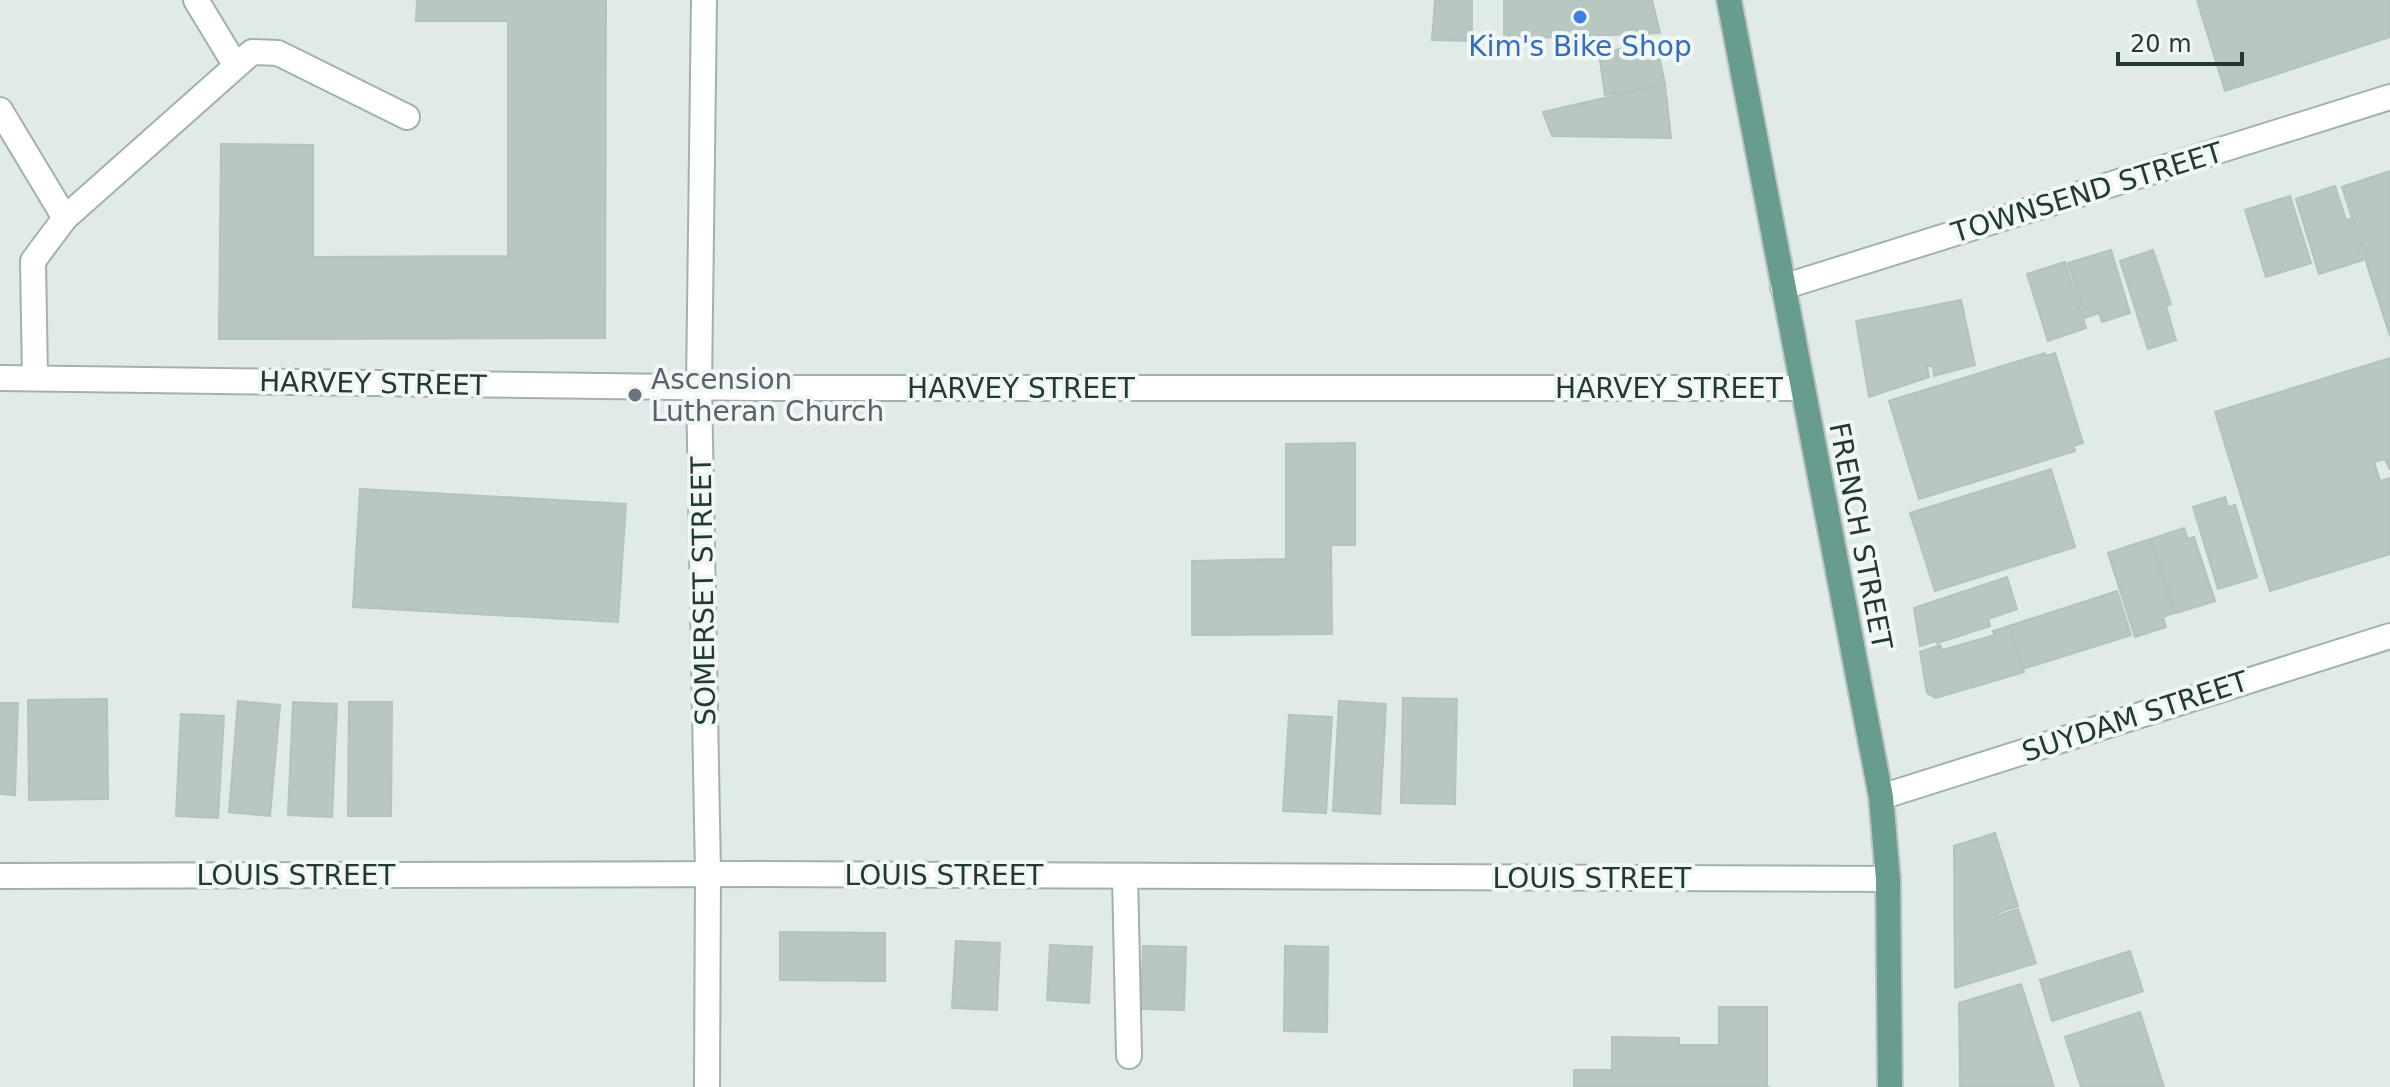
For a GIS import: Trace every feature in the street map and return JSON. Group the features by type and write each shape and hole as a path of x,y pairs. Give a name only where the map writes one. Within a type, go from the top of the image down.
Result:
{"main road":[{"name":"FRENCH STREET","path":"1729,0 1881,797 1888,879 1890,1087"}],"street":[{"path":"196,0 236,66"},
{"name":"SOMERSET STREET","path":"704,0 699,387 708,874 707,1087"},
{"path":"35,378 33,261 65,218 252,52 278,53 407,117"},
{"name":"TOWNSEND STREET","path":"1783,287 2390,97"},
{"path":"0,110 65,218"},
{"name":"HARVEY STREET","path":"0,378 699,387 1802,388"},
{"name":"SUYDAM STREET","path":"1881,797 2390,636"},
{"name":"LOUIS STREET","path":"0,876 708,874 1888,879"},
{"path":"1125,876 1129,1056"}],"building":[{"path":"417,0 606,0 605,338 219,339 221,144 313,145 313,257 508,256 508,21 416,21"},
{"path":"1435,0 1472,0 1472,41 1432,40"},
{"name":"Kim's Bike Shop","path":"1504,0 1652,0 1660,33 1504,39"},
{"path":"2197,0 2390,0 2390,37 2225,91"},
{"path":"1656,42 1665,84 1605,95 1599,53"},
{"path":"1665,84 1671,138 1552,136 1543,112"},
{"path":"2390,171 2390,336 2342,187"},
{"path":"2335,186 2363,260 2319,274 2296,199"},
{"path":"2290,196 2311,263 2266,277 2245,210"},
{"path":"2111,250 2130,313 2102,322 2099,313 2085,318 2068,263"},
{"path":"2153,250 2171,304 2166,306 2176,340 2148,349 2120,261"},
{"path":"2065,262 2086,328 2048,341 2027,274"},
{"path":"1961,300 1975,365 1934,376 1933,366 1927,366 1929,377 1869,397 1856,321"},
{"path":"2045,353 2046,356 2055,353 2083,443 2073,446 2075,451 1919,499 1889,401"},
{"path":"2390,358 2390,470 2385,459 2374,462 2380,481 2390,478 2390,554 2270,591 2215,412"},
{"path":"1355,443 1355,545 1331,545 1332,634 1192,635 1192,561 1286,559 1286,444"},
{"path":"2051,469 2075,547 1935,591 1910,513"},
{"path":"360,489 626,504 618,622 353,607"},
{"path":"2225,497 2228,507 2235,505 2257,577 2218,589 2193,507"},
{"path":"2184,528 2188,539 2194,537 2215,601 2176,613 2151,539"},
{"path":"2150,539 2174,613 2163,617 2166,627 2135,637 2108,553"},
{"path":"2007,577 2017,609 1988,619 1990,626 1920,646 1914,608"},
{"path":"2117,591 2131,635 2023,669 2009,626"},
{"path":"2009,626 2024,672 1936,698 1927,693 1920,652 1940,645 1942,650 1995,635 1993,631"},
{"path":"1403,698 1457,699 1455,804 1401,803"},
{"path":"107,699 108,799 29,800 28,700"},
{"path":"238,701 280,705 270,816 229,812"},
{"path":"1339,701 1386,704 1380,814 1333,811"},
{"path":"293,702 337,704 332,817 288,815"},
{"path":"349,702 392,702 391,816 348,816"},
{"path":"0,703 18,703 15,795 0,794"},
{"path":"181,714 224,716 218,818 176,816"},
{"path":"1289,715 1332,717 1326,813 1283,811"},
{"path":"1995,833 2018,906 1997,913 1998,916 2018,909 2036,963 1955,988 1954,846"},
{"path":"780,932 885,933 885,981 780,980"},
{"path":"956,941 1000,943 997,1010 952,1008"},
{"path":"1050,945 1092,947 1089,1003 1047,1000"},
{"path":"1143,946 1186,947 1184,1010 1141,1009"},
{"path":"1285,946 1328,947 1327,1032 1284,1031"},
{"path":"2130,951 2143,991 2052,1021 2040,980"},
{"path":"2021,984 2054,1087 1960,1087 1959,1003"},
{"path":"1719,1007 1767,1007 1767,1087 1574,1087 1574,1070 1612,1070 1612,1037 1679,1038 1679,1045 1719,1045"},
{"path":"2140,1012 2164,1087 2081,1087 2065,1037"}],"place":[{"name":"Kim's Bike Shop","path":"1580,17"},
{"name":"Ascension Lutheran Church","path":"635,395"}]}
